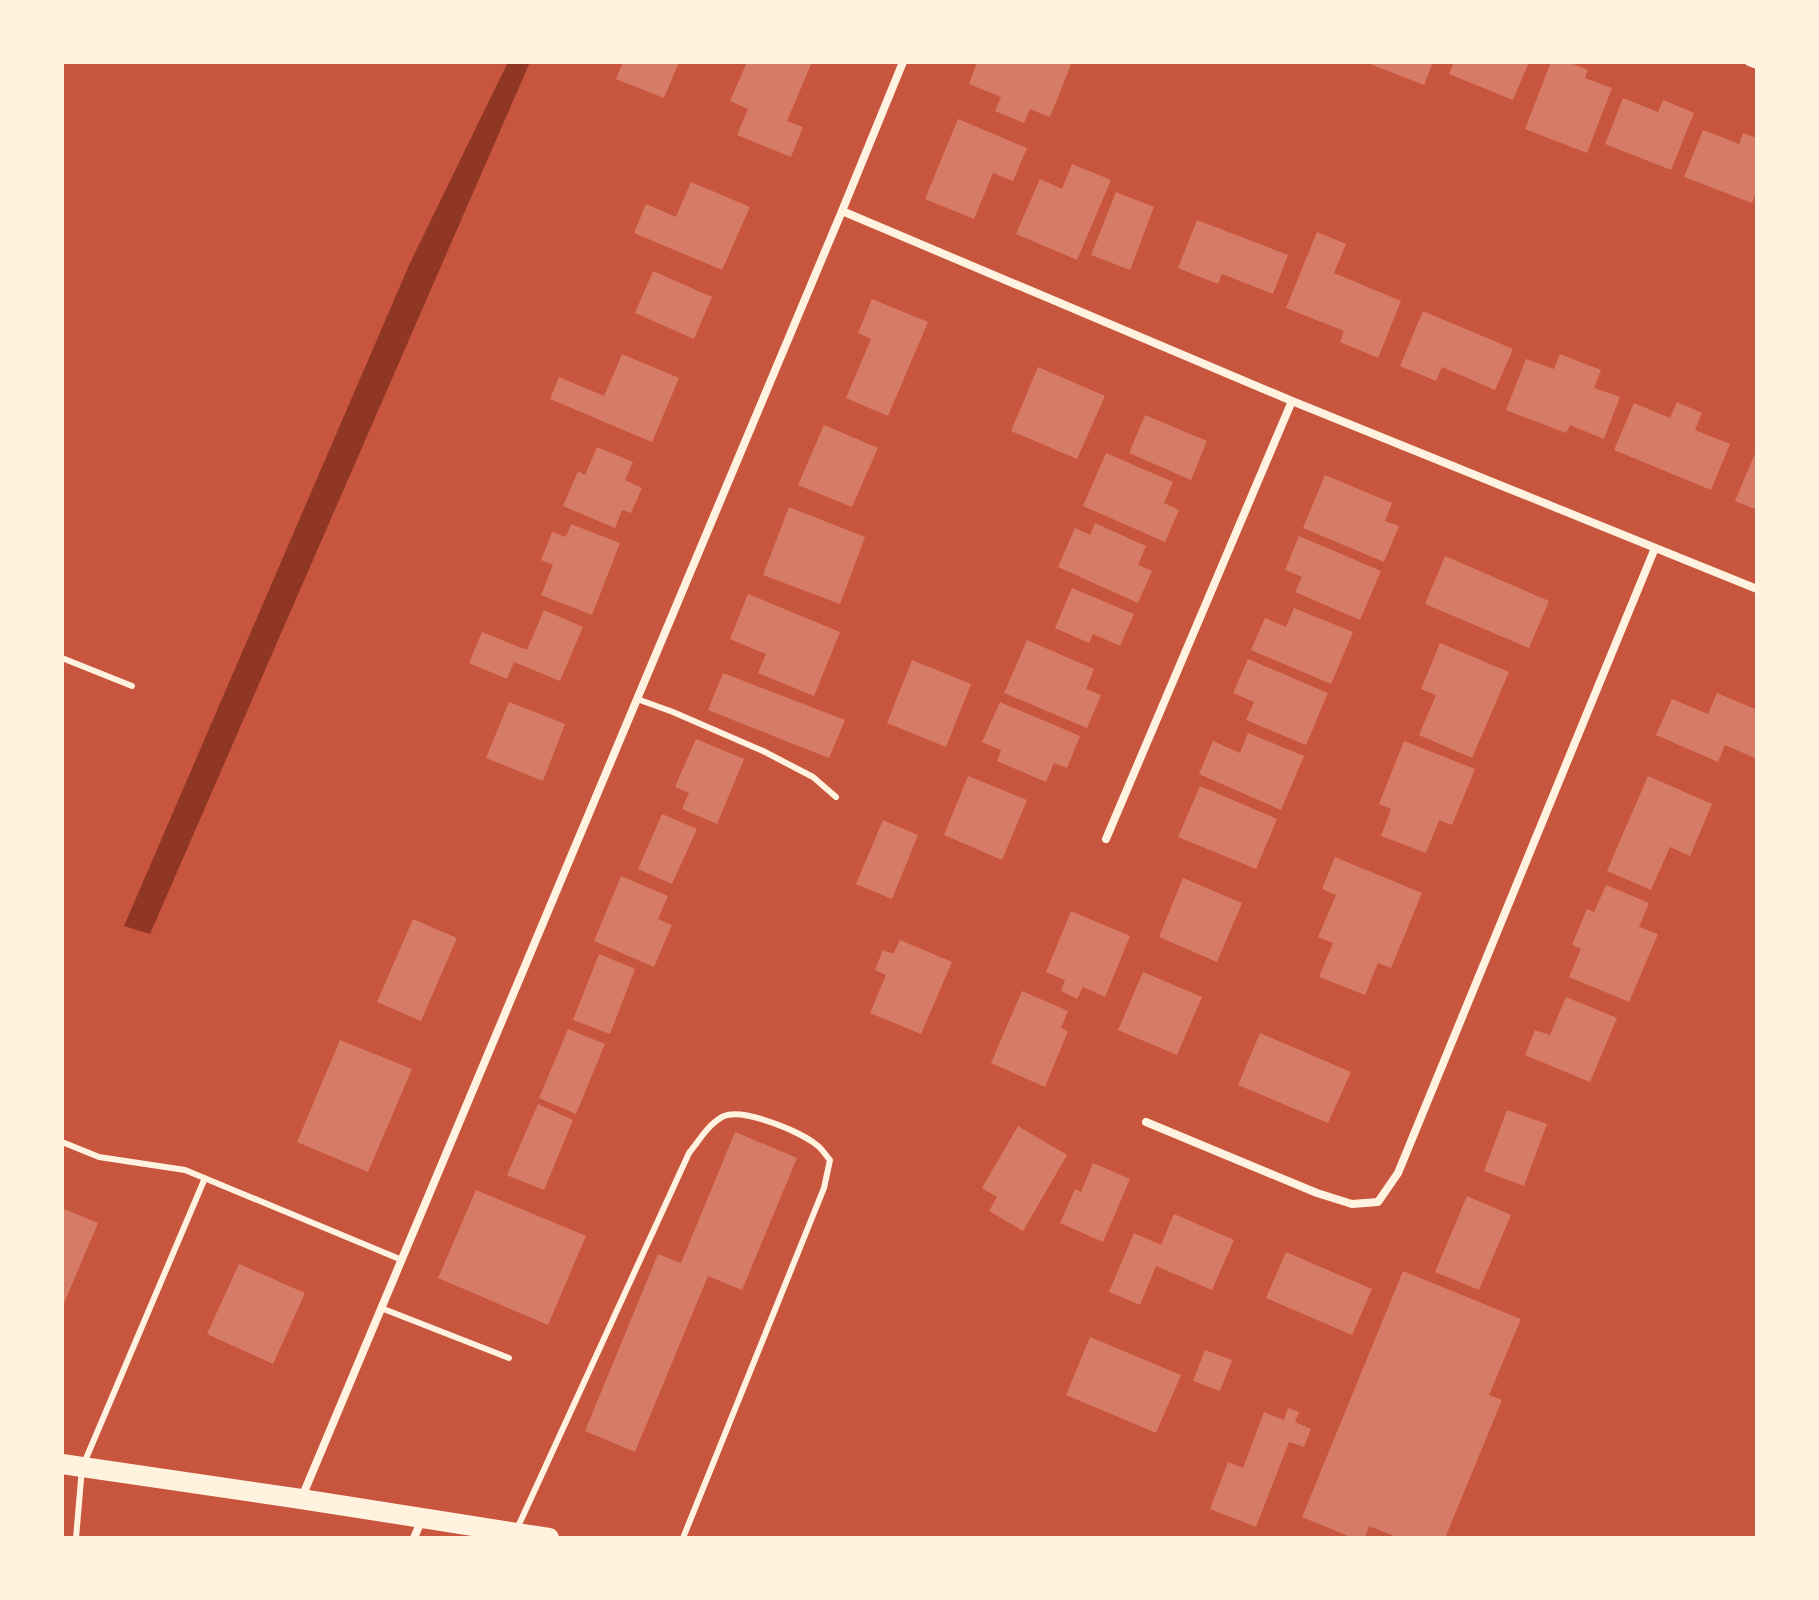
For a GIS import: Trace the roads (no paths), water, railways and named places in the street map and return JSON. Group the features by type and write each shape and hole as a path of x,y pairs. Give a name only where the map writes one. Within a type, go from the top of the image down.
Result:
{"main road":[{"path":"72,1466 549,1538"}],"street":[{"path":"301,1499 903,62"},
{"path":"1749,62 1757,65"},
{"path":"842,211 1292,401 1757,589"},
{"path":"1106,839 1292,401"},
{"path":"1146,1122 1317,1193 1352,1204 1378,1202 1398,1173 1655,548"},
{"path":"414,1538 422,1518"}],"lane":[{"path":"62,658 132,686"},
{"path":"637,699 763,751 813,777 836,797"},
{"path":"515,1533 689,1153 709,1128 724,1116 743,1115 794,1130 819,1146 830,1160 824,1188 683,1538"},
{"path":"62,1142 99,1157 185,1170 402,1260"},
{"path":"76,1538 72,1466 205,1178"},
{"path":"381,1308 509,1358"}]}
